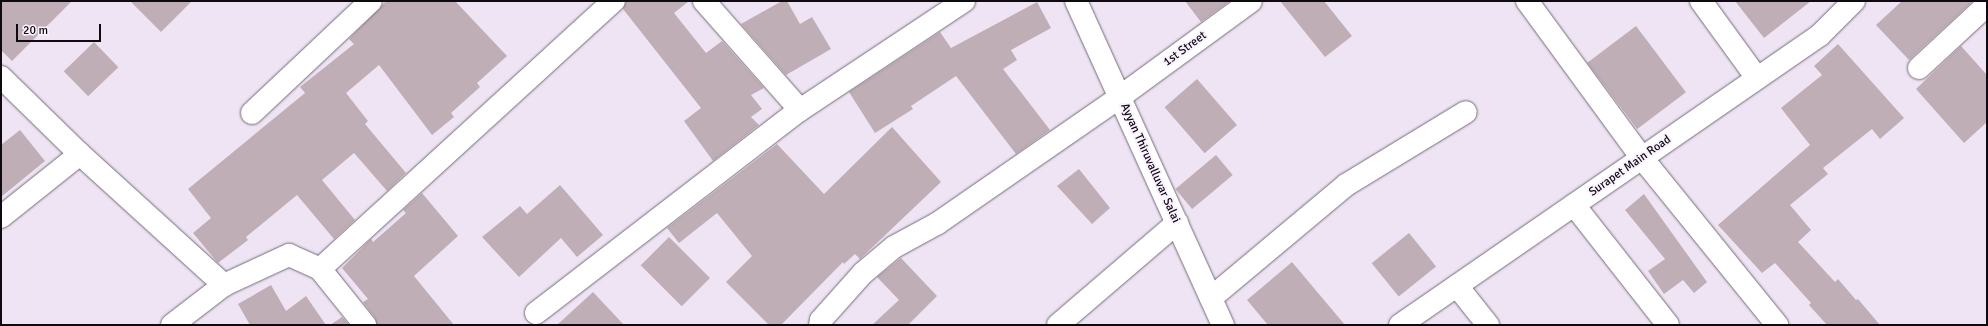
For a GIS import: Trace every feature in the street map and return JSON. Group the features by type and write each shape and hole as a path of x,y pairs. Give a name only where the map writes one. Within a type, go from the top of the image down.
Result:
{"street":[{"path":"252,112 371,1"},
{"path":"320,269 614,1"},
{"path":"704,1 800,110"},
{"path":"536,313 800,110 964,1"},
{"name":"Ayyan Thiruvalluvar Salai","path":"1076,1 1223,325"},
{"name":"1st Street","path":"820,325 821,320 863,273 894,247 938,223 1120,97 1251,1"},
{"path":"1527,1 1642,158 1777,325"},
{"path":"1701,1 1757,78"},
{"name":"Surapet Main Road","path":"1400,325 1820,35 1854,1"},
{"path":"1919,68 1987,5"},
{"path":"1,77 80,154 224,285"},
{"path":"1211,298 1346,185 1466,112"},
{"path":"1,217 80,154"},
{"path":"1574,205 1668,325"},
{"path":"1058,325 1177,223"},
{"path":"172,325 224,285 289,255 320,269 365,325"},
{"path":"1457,286 1488,325"}],"building":[{"path":"1,1 72,1 12,61 1,50"},
{"path":"130,1 192,1 161,32"},
{"path":"386,1 455,1 507,56 477,83 480,87 451,113 454,117 432,135 379,65 346,93 368,121 365,124 406,173 387,191 354,153 322,180 355,220 334,239 297,195 246,237 248,240 218,263 193,233 211,218 188,189 305,93 300,87 354,44 349,39"},
{"path":"626,1 689,1 674,13 706,53 722,41 764,88 751,95 762,109 751,117 759,125 713,161 684,121 701,108 623,9"},
{"path":"782,1 787,1 800,24 812,17 831,49 786,75 741,24"},
{"path":"1185,1 1230,1 1201,22"},
{"path":"1280,1 1324,1 1352,36 1325,57"},
{"path":"1735,1 1811,1 1764,38"},
{"path":"1902,1 1973,1 1909,60 1876,25"},
{"path":"1037,2 1051,28 1011,50 1017,60 1003,69 1050,130 1016,154 956,76 911,106 913,109 875,133 849,92 940,32 951,48"},
{"path":"1636,26 1686,92 1637,129 1587,63"},
{"path":"94,42 118,67 88,96 64,71"},
{"path":"1838,44 1904,118 1880,139 1872,129 1823,168 1828,174 1790,205 1811,230 1798,242 1835,282 1838,279 1856,300 1858,299 1880,325 1827,325 1809,305 1811,303 1775,263 1762,273 1718,225 1810,145 1781,108 1822,75 1814,66"},
{"path":"1961,46 1987,75 1987,122 1964,143 1916,89"},
{"path":"1197,79 1237,125 1205,153 1165,107"},
{"path":"892,127 941,182 860,259 855,254 844,264 843,262 781,325 769,325 726,282 752,256 717,213 679,243 667,228 777,144 824,194"},
{"path":"20,130 45,161 1,197 1,145"},
{"path":"1216,155 1233,175 1192,209 1175,189"},
{"path":"1079,169 1110,208 1092,224 1057,186"},
{"path":"560,185 603,235 577,257 561,238 519,277 482,237 520,206 527,214"},
{"path":"422,193 458,236 414,276 454,325 377,325 375,318 363,302 368,299 342,268 371,239 373,242 406,213 403,210"},
{"path":"1644,194 1707,282 1694,293 1683,280 1664,294 1648,271 1665,259 1625,210"},
{"path":"1409,233 1436,266 1399,297 1372,263"},
{"path":"669,237 710,278 682,306 641,265"},
{"path":"901,258 937,296 908,325 872,325 899,300 877,277"},
{"path":"1292,262 1345,325 1268,325 1247,300"},
{"path":"271,285 286,311 306,296 326,325 250,325 238,304"},
{"path":"593,292 624,325 557,325"},
{"path":"342,317 349,325 330,325"}]}
